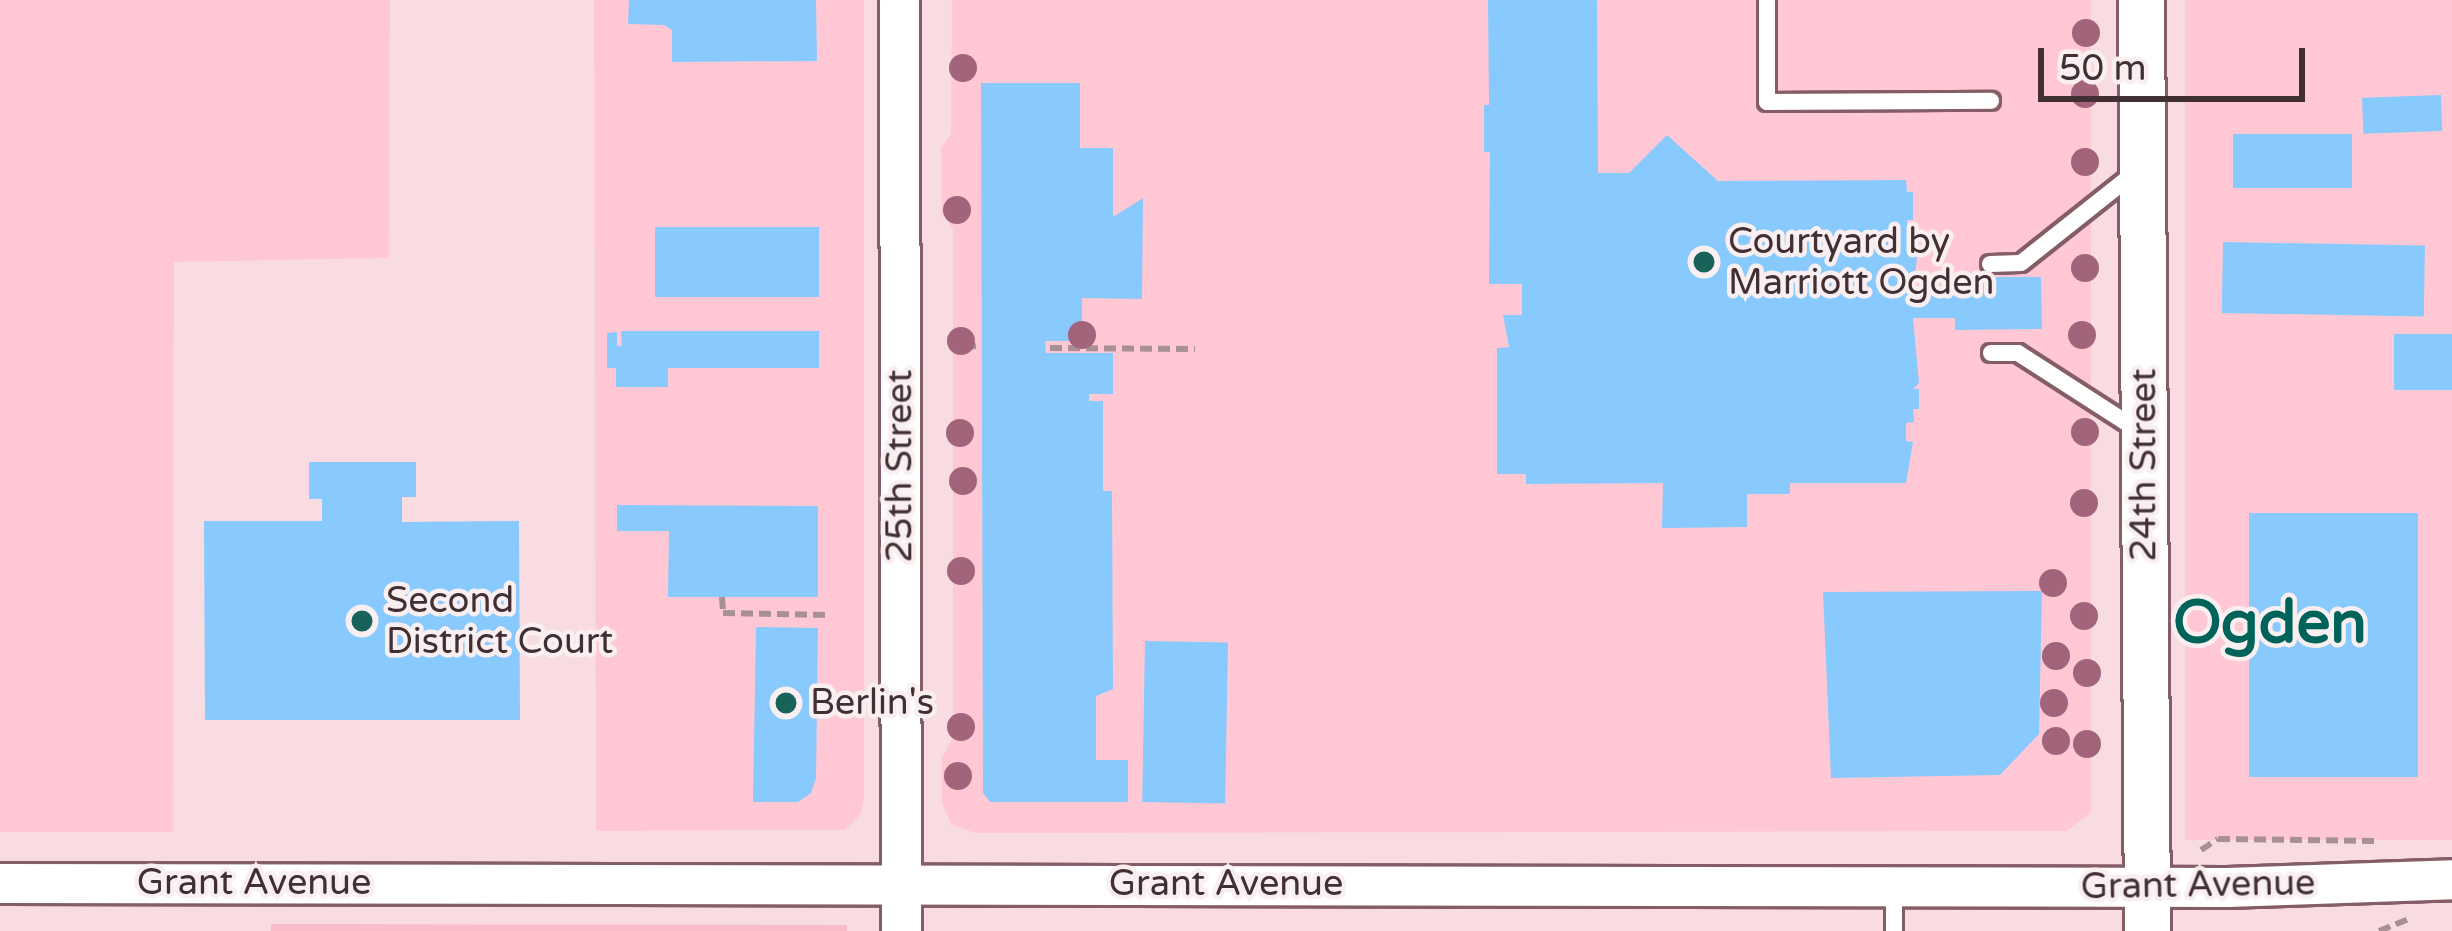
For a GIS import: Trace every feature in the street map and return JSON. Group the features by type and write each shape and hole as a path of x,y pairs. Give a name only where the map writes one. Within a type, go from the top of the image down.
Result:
{"main road":[{"name":"24th Street","path":"2141,0 2147,909"}],"street":[{"name":"25th Street","path":"899,0 901,931"},
{"name":"Grant Avenue","path":"0,884 1894,887 2147,909 2452,879"}],"lane":[{"path":"1767,0 1767,102 1991,101"},
{"path":"1990,265 2021,263 2142,167"},
{"path":"1991,353 2018,353 2144,434"},
{"path":"1894,887 1894,931"}],"path":[{"path":"1050,348 1195,349"},
{"path":"722,597 723,614 831,615"}],"shaded area":[{"path":"0,0 390,0 389,258 174,262 173,832 0,832"},
{"path":"594,0 864,0 864,799 860,815 845,830 596,831"},
{"path":"952,0 2091,0 2091,812 2067,831 975,833 951,824 942,803 942,757 953,738 953,229 942,214 941,148 951,134"},
{"path":"2185,0 2452,0 2452,840 2185,840"},
{"path":"271,924 847,925 847,931 271,931"}],"building":[{"path":"629,0 816,0 817,61 672,62 672,30 664,25 628,24"},
{"name":"Courtyard by Marriott Ogden","path":"1488,0 1597,0 1598,173 1629,173 1667,135 1718,181 1906,180 1907,192 1913,192 1913,220 1907,220 1907,230 1914,230 1918,245 1914,289 1954,288 1955,277 2041,277 2042,329 1955,330 1955,318 1913,318 1919,383 1913,389 1919,389 1919,409 1913,409 1914,422 1906,423 1906,441 1913,442 1906,483 1790,483 1790,494 1747,494 1747,527 1662,528 1663,483 1526,484 1526,474 1497,474 1497,348 1509,347 1503,315 1522,315 1522,284 1489,284 1490,152 1484,152 1484,105 1489,105"},
{"path":"981,83 1080,83 1080,148 1113,148 1113,217 1143,198 1142,299 1082,298 1082,341 1045,341 1046,353 1113,353 1113,394 1089,394 1089,401 1103,401 1103,491 1112,491 1113,689 1096,696 1096,760 1128,760 1128,802 990,802 983,793"},
{"path":"2441,95 2442,131 2363,134 2362,98"},
{"path":"2233,134 2352,134 2352,188 2233,188"},
{"path":"655,227 819,227 819,297 655,297"},
{"path":"2223,242 2425,246 2424,317 2222,313"},
{"path":"621,331 819,331 819,368 668,368 668,387 616,387 616,368 607,368 607,333 617,332 617,346 622,346"},
{"path":"2394,334 2452,334 2452,390 2394,390"},
{"name":"Second District Court","path":"309,462 416,462 416,497 402,497 402,522 519,521 520,720 205,720 204,521 322,521 322,499 309,499"},
{"path":"617,505 818,506 818,597 668,597 669,531 617,531"},
{"path":"2249,513 2418,513 2418,777 2249,777"},
{"path":"2042,591 2039,734 2000,775 1831,778 1823,592"},
{"name":"Berlin's","path":"756,627 818,628 816,778 811,793 798,802 753,802"},
{"path":"1145,641 1228,642 1225,803 1142,802"}],"place":[{"name":"Courtyard by Marriott Ogden","path":"1704,262"},
{"name":"Second District Court","path":"362,621"},
{"name":"Berlin's","path":"786,703"}],"district":[{"name":"Ogden","path":"2270,623"}]}
